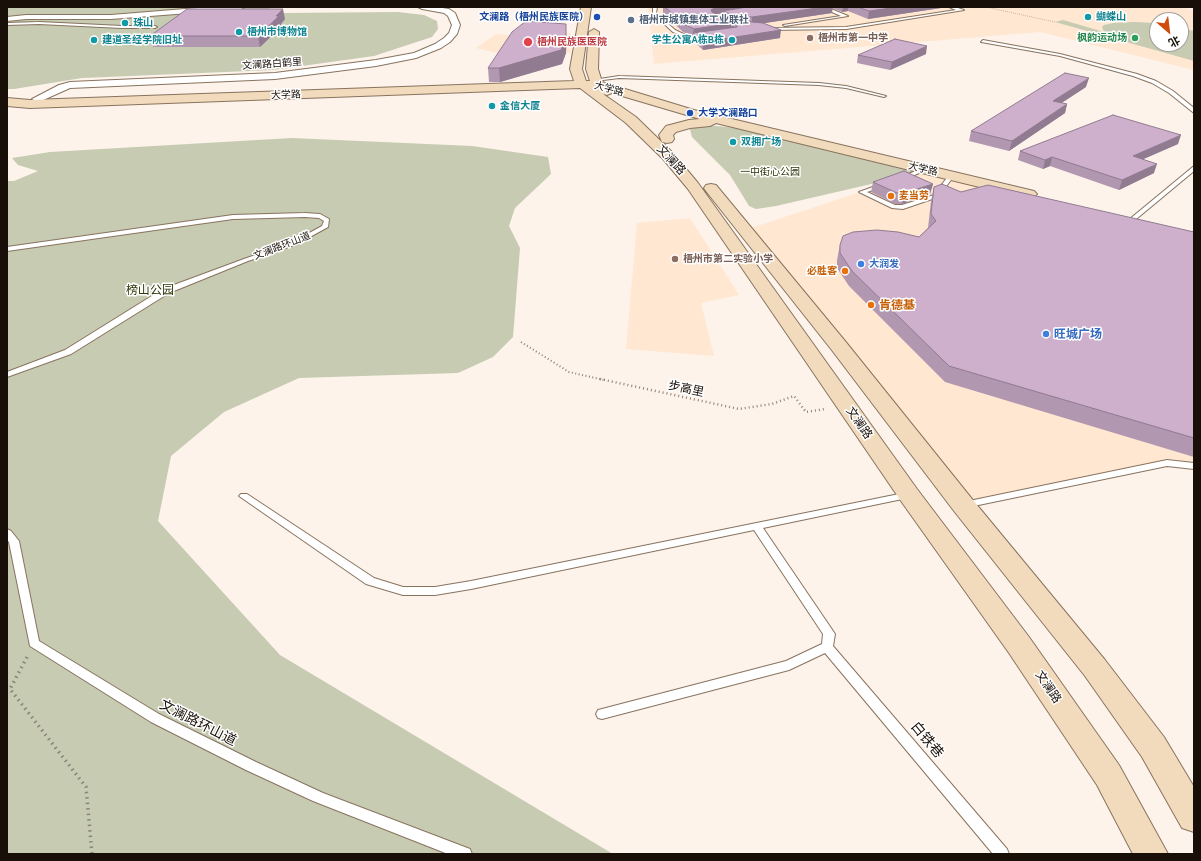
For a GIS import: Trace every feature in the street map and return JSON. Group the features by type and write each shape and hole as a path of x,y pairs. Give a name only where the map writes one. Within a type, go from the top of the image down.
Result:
{"main road":[{"path":"580,78 586,7"},
{"path":"524,84 580,78 592,69 596,24"},
{"name":"大学路","path":"7,102 30,104 524,84 580,78 690,113 1042,197"},
{"name":"文澜路","path":"580,78 609,104 631,120 668,156 693,186 909,495 1019,644 1108,775 1151,854"},
{"name":"文澜路","path":"580,78 645,119 681,151 838,345 963,505 1095,668 1153,747 1194,817"},
{"name":"大学路","path":"7,97 37,99 524,84"},
{"path":"524,84 576,94 609,104"},
{"path":"667,138 666,135 671,129 701,123 727,122"},
{"path":"1118,216 1148,223"}],"street":[{"path":"7,19 26,17 111,17 241,7"},
{"name":"文澜路白鹤里","path":"37,99 62,87 70,85 275,76 363,65 411,56 427,51 448,40 456,25 452,15 446,11 422,7"}],"lane":[{"path":"655,7 654,13 674,31 692,39 713,36"},
{"path":"823,7 846,16 758,29 846,28 962,10 951,7"},
{"path":"7,24 39,23 122,28 155,27"},
{"path":"983,41 1007,44 1060,55 1135,75 1154,82 1171,92 1194,111"},
{"path":"580,78 619,77 819,84 846,87 884,96"},
{"path":"1133,219 1194,168"},
{"path":"924,169 912,175 862,192 894,207 903,207 936,196 951,176"},
{"name":"文澜路环山道","path":"7,249 233,217 305,215 320,216 327,220 325,227 295,243 166,291 68,352 7,375"},
{"path":"963,505 1167,463 1194,466"},
{"path":"244,496 370,582 403,591 436,591 909,495"},
{"path":"602,714 790,664 827,647 829,634 756,526"},
{"path":"7,533 14,541 34,643"},
{"name":"文澜路环山道","path":"34,643 155,718 251,766 318,797 464,854"},
{"name":"白铁巷","path":"827,647 1002,854"}],"path":[{"path":"986,7 1055,22"},
{"name":"步高里","path":"521,342 569,372 739,409 772,404 794,396 806,412 847,406"},
{"path":"34,643 10,689 86,787 92,854"}],"shaded area":[{"name":"梧州市第一中学","path":"648,7 1182,7 1194,11 1194,70 1040,32 654,64"},
{"name":"梧州民族医医院","path":"520,32 571,33 571,53 532,54 501,51 497,53 476,48 496,34 514,36"},
{"path":"924,169 1194,234 1194,466 1167,463 963,505 745,230 912,175"},
{"name":"梧州市第二实验小学","path":"690,218 739,295 701,303 714,356 626,349 637,223"}],"green space":[{"path":"7,7 270,7 268,8 284,13 398,12 424,15 437,21 438,29 432,37 374,56 273,70 82,78 7,89"},
{"name":"枫韵运动场","path":"1063,20 1104,32 1102,27 1104,25 1113,23 1149,23 1149,48 1055,22"},
{"name":"枫韵运动场","path":"1189,30 1194,31 1194,61 1162,52 1189,52"},
{"name":"一中街心公园","path":"706,125 737,128 911,169 911,173 906,176 776,206 756,209 749,206 730,175 692,137 690,129"},
{"name":"榜山公园","path":"292,138 472,146 548,157 551,174 515,208 509,226 520,248 513,337 493,357 458,373 299,378 224,412 171,456 158,521 280,655 613,854 7,854 7,181 14,181 38,171 18,165 12,158 50,152"}],"building":[{"path":"665,7 716,7 711,10 712,12 730,20 763,23 781,30 703,42 693,33 737,27 738,25 734,23 694,29 684,24"},
{"path":"747,7 825,7 752,17 733,15 723,11"},
{"path":"858,7 898,7 869,11"},
{"path":"187,9 283,9 276,16 279,16 258,36 150,36"},
{"path":"526,21 566,24 566,40 561,50 499,68 488,68 512,32"},
{"path":"895,39 927,46 892,62 858,55"},
{"path":"1065,73 1089,78 1053,101 1067,104 1012,141 971,131"},
{"path":"1113,115 1181,135 1133,156 1157,164 1122,180 1052,157 1045,160 1020,151"},
{"path":"904,171 933,184 904,193 897,193 873,182"},
{"name":"旺城广场","path":"942,184 961,192 988,185 1194,232 1194,438 949,366 852,271 840,253 840,245 843,236 853,232 877,230 898,232 919,237 936,221 931,214 934,187"}],"place":[{"name":"文澜路（梧州民族医院）","path":"597,17"},
{"name":"蝴蝶山","path":"1088,17"},
{"name":"梧州市城镇集体工业联社","path":"631,20"},
{"name":"珠山","path":"125,23"},
{"name":"梧州市博物馆","path":"239,32"},
{"name":"梧州市第一中学","path":"810,38"},
{"name":"枫韵运动场","path":"1135,38"},
{"name":"建道圣经学院旧址","path":"94,40"},
{"name":"学生公寓A栋B栋","path":"732,40"},
{"name":"梧州民族医医院","path":"528,42"},
{"name":"金信大厦","path":"492,106"},
{"name":"大学文澜路口","path":"690,113"},
{"name":"双拥广场","path":"733,142"},
{"name":"麦当劳","path":"891,196"},
{"name":"梧州市第二实验小学","path":"675,259"},
{"name":"大润发","path":"861,264"},
{"name":"必胜客","path":"845,271"},
{"name":"肯德基","path":"871,305"},
{"name":"旺城广场","path":"1046,334"}]}
